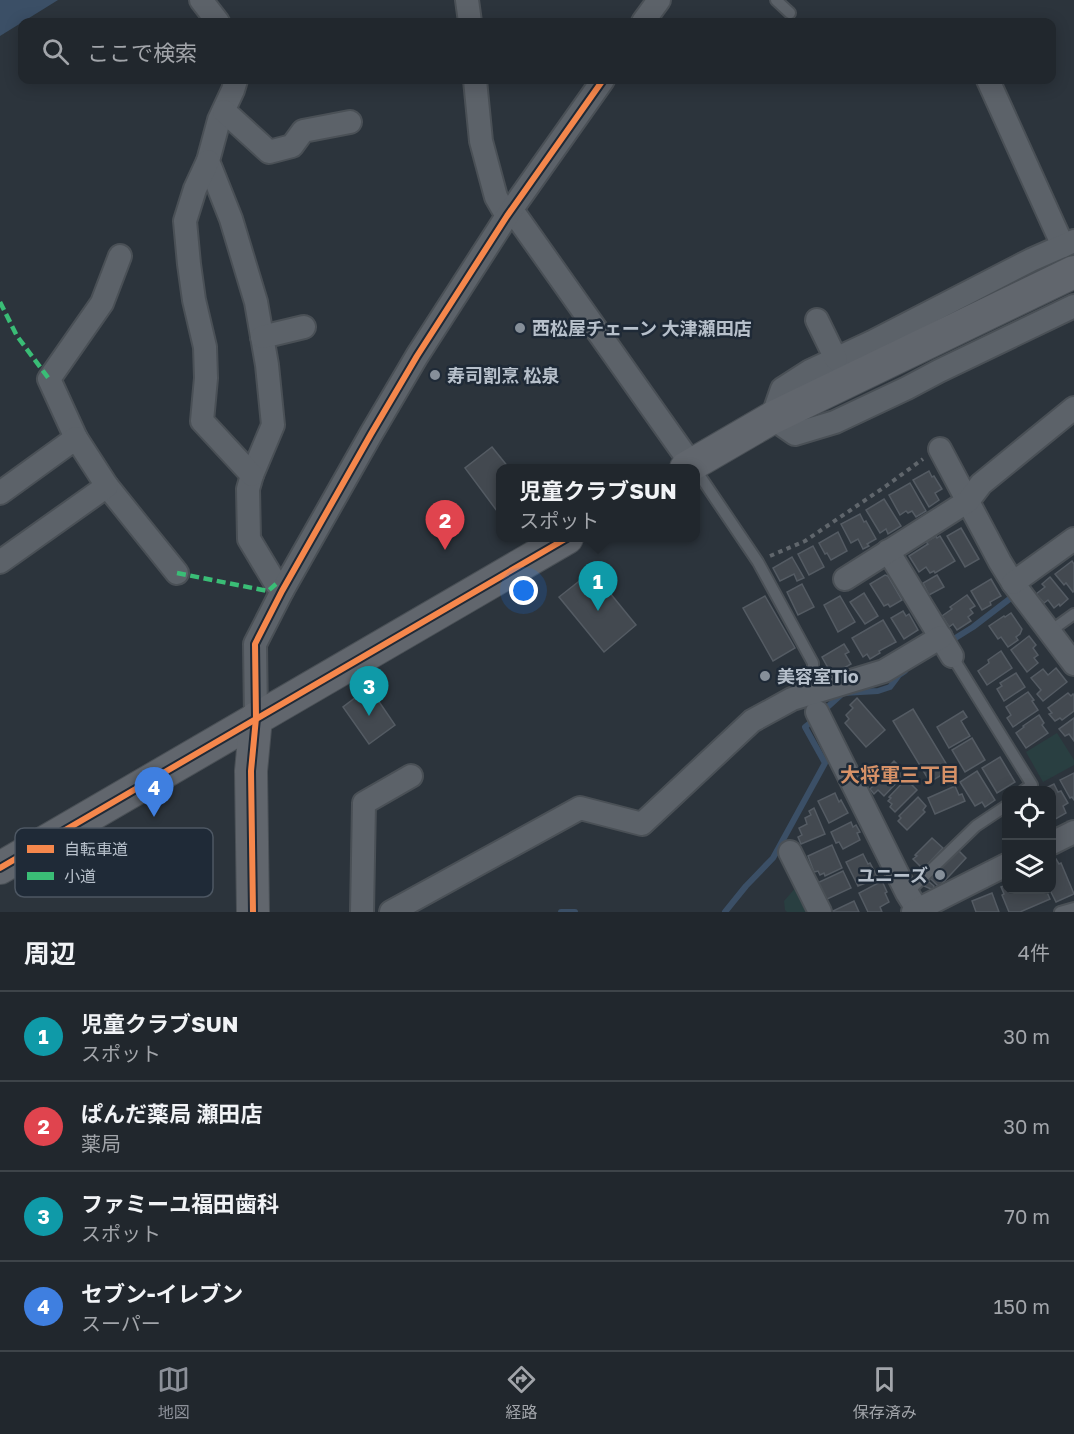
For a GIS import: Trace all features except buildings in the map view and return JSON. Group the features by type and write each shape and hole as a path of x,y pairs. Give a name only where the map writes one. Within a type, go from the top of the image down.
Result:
{"street":[{"path":"201,0 215,18"},
{"path":"467,0 469,18"},
{"path":"646,18 659,0"},
{"path":"235,84 219,120 208,161 195,189 185,221 194,300 205,347 206,378 202,421 252,475"},
{"path":"475,84 481,141 496,197 510,213 689,464"},
{"path":"253,912 250,771 256,718 255,644 370,434 417,356 510,213 600,84"},
{"path":"990,84 1070,253"},
{"path":"224,111 269,152 291,146 303,131 350,122"},
{"path":"208,161 231,219 255,302 267,365 273,425 248,489 249,539 282,591"},
{"path":"772,418 782,390 810,371 883,337 1031,260 1070,253"},
{"path":"698,464 772,418 1070,253"},
{"path":"120,256 102,303 49,379 76,438 107,486 177,573"},
{"path":"772,418 795,434 835,422 1074,306"},
{"path":"817,320 836,359"},
{"path":"262,337 304,327"},
{"path":"845,579 968,501 981,484 1074,408"},
{"path":"0,493 76,438"},
{"path":"940,450 999,562 1074,664"},
{"path":"0,562 107,486"},
{"path":"1018,590 1074,539"},
{"path":"61,828 558,542"},
{"path":"818,711 884,671 945,644 888,551"},
{"path":"391,912 580,808 642,824 752,721 792,699 818,711 914,907 1002,867"},
{"path":"362,912 364,803 411,776"},
{"path":"1056,841 1074,832"},
{"path":"790,852 820,912"}],"lane":[{"path":"776,0 790,13"},
{"path":"700,479 759,562 813,663 818,711"},
{"path":"1050,632 1074,614"},
{"path":"945,644 1032,785 1030,786"},
{"path":"914,907 976,826 1002,807"},
{"path":"1060,912 1074,908"}],"path":[{"path":"759,562 805,542 915,464 940,450"}],"green space":[{"path":"1057,733 1074,760 1074,765 1043,782 1026,752"},
{"path":"798,885 811,912 787,912 785,910 784,901"}],"water":[{"path":"0,0 58,0 29,18 18,18 18,25 0,36"}],"waterway":[{"path":"949,642 1016,594"},
{"path":"822,712 843,693 878,691 890,687 905,671"},
{"path":"725,912 773,858 825,763 805,727 815,719"},
{"path":"561,912 575,912"}],"marked path":[{"path":"0,302 17,336 49,379"},
{"path":"177,573 268,591 276,584"}],"cycle path":[{"path":"253,912 251,771 256,718 255,644 282,591 417,356 507,216 600,84"},
{"path":"69,828 560,542"},
{"path":"0,868 15,859"}],"place":[{"name":"西松屋チェーン 大津瀬田店","path":"520,328"},
{"name":"寿司割烹 松泉","path":"435,375"},
{"name":"ぱんだ薬局 瀬田店","path":"445,550"},
{"name":"児童クラブSUN","path":"598,611"},
{"name":"美容室Tio","path":"765,676"},
{"name":"ファミーユ福田歯科","path":"369,716"},
{"name":"セブン-イレブン","path":"154,817"},
{"name":"ユニーズ","path":"940,875"}],"district":[{"name":"大将軍三丁目","path":"900,774"}]}
